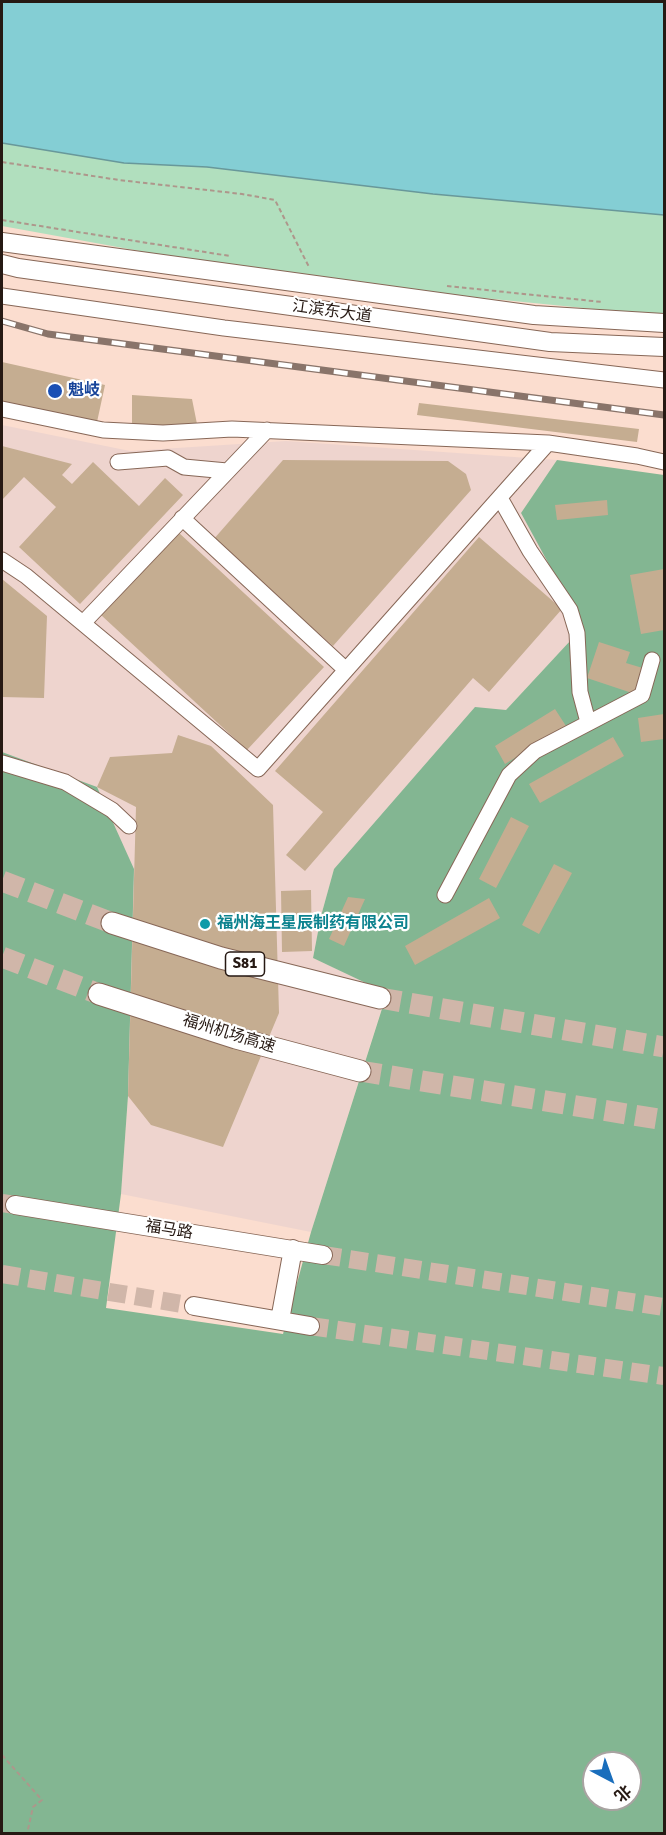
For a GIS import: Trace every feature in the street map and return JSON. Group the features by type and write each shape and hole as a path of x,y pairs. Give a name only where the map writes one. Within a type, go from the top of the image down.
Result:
{"highway":[{"name":"S81","path":"112,923 221,958 380,998"},
{"name":"福州机场高速","path":"99,994 236,1038 360,1071"}],"main road":[{"path":"2,242 534,315 664,323"},
{"name":"江滨东大道","path":"2,264 550,342 664,347"},
{"name":"福马路","path":"15,1205 323,1255"},
{"path":"280,1320 293,1249"},
{"path":"194,1306 310,1326"}],"street":[{"path":"2,296 224,328 664,380"},
{"path":"2,409 103,430 163,433 232,429 267,430 548,443 664,462"},
{"path":"83,624 267,430"},
{"path":"2,560 26,576 258,769 548,443"},
{"path":"118,462 168,458 184,467 227,471"},
{"path":"500,498 530,551 570,610 577,633 580,692 588,722"},
{"path":"182,518 346,670"},
{"path":"445,895 509,775 535,751 642,695 652,660"},
{"path":"2,763 65,782 112,810 129,826"}],"path":[{"path":"2,162 275,200 310,268"},
{"path":"2,220 229,256"},
{"path":"442,285 604,302"},
{"path":"2,1755 42,1800 33,1807 27,1833"}],"shaded area":[{"path":"2,425 130,451 286,441 557,460 521,513 584,626 506,710 334,869 321,916 313,958 387,992 311,1232 121,1194 128,1096 2,753"}],"green space":[{"path":"2,143 124,163 207,167 433,194 664,215 664,316 473,297 189,260 2,226"},
{"path":"557,460 664,475 664,1833 2,1833 2,752 97,787 134,869 128,1096 121,1194 106,1308 283,1334 311,1232 387,993 313,958 321,916 334,869 475,707 506,710 583,627 521,513"}],"water":[{"path":"2,2 664,2 664,215 433,194 207,167 124,163 2,143"}],"building":[{"path":"2,362 105,385 97,422 2,401"},
{"path":"132,395 192,399 197,424 132,431"},
{"path":"419,403 639,429 637,442 417,415"},
{"path":"2,446 72,464 62,475 72,484 93,462 139,506 165,478 183,495 80,604 19,547 56,507 24,477 2,500"},
{"path":"283,460 448,461 466,474 471,490 333,646 213,540"},
{"path":"607,500 608,515 557,520 555,505"},
{"path":"178,532 324,667 247,750 101,615"},
{"name":"福州海王星辰制药有限公司","path":"479,537 562,609 489,692 473,678 305,871 286,855 323,812 275,771"},
{"path":"664,569 664,630 641,634 630,575"},
{"path":"2,579 47,616 44,698 2,697"},
{"path":"599,642 630,652 626,663 646,669 638,695 587,678"},
{"path":"555,709 566,726 505,764 495,746"},
{"path":"664,714 664,739 641,742 638,718"},
{"name":"福州海王星辰制药有限公司","path":"178,735 211,746 273,805 279,1013 223,1147 151,1125 128,1096 136,807 97,787 110,757 172,753"},
{"path":"613,737 624,756 540,803 529,784"},
{"path":"511,817 529,826 496,888 479,879"},
{"path":"554,864 572,873 539,934 522,925"},
{"name":"福州海王星辰制药有限公司","path":"311,890 312,951 282,952 281,891"},
{"path":"348,897 365,899 344,946 329,939"},
{"path":"489,898 500,918 415,965 405,946"}],"tunnel":[{"path":"2,881 112,923"},
{"path":"2,957 99,994"},
{"path":"380,998 664,1047"},
{"path":"360,1071 664,1120"},
{"path":"2,1203 15,1205"},
{"path":"323,1255 664,1307"},
{"path":"2,1274 194,1306"},
{"path":"310,1326 664,1376"}],"railway":[{"path":"2,321 48,334 664,415"}],"place":[{"name":"魁岐","path":"55,391"},
{"name":"福州海王星辰制药有限公司","path":"205,924"}]}
